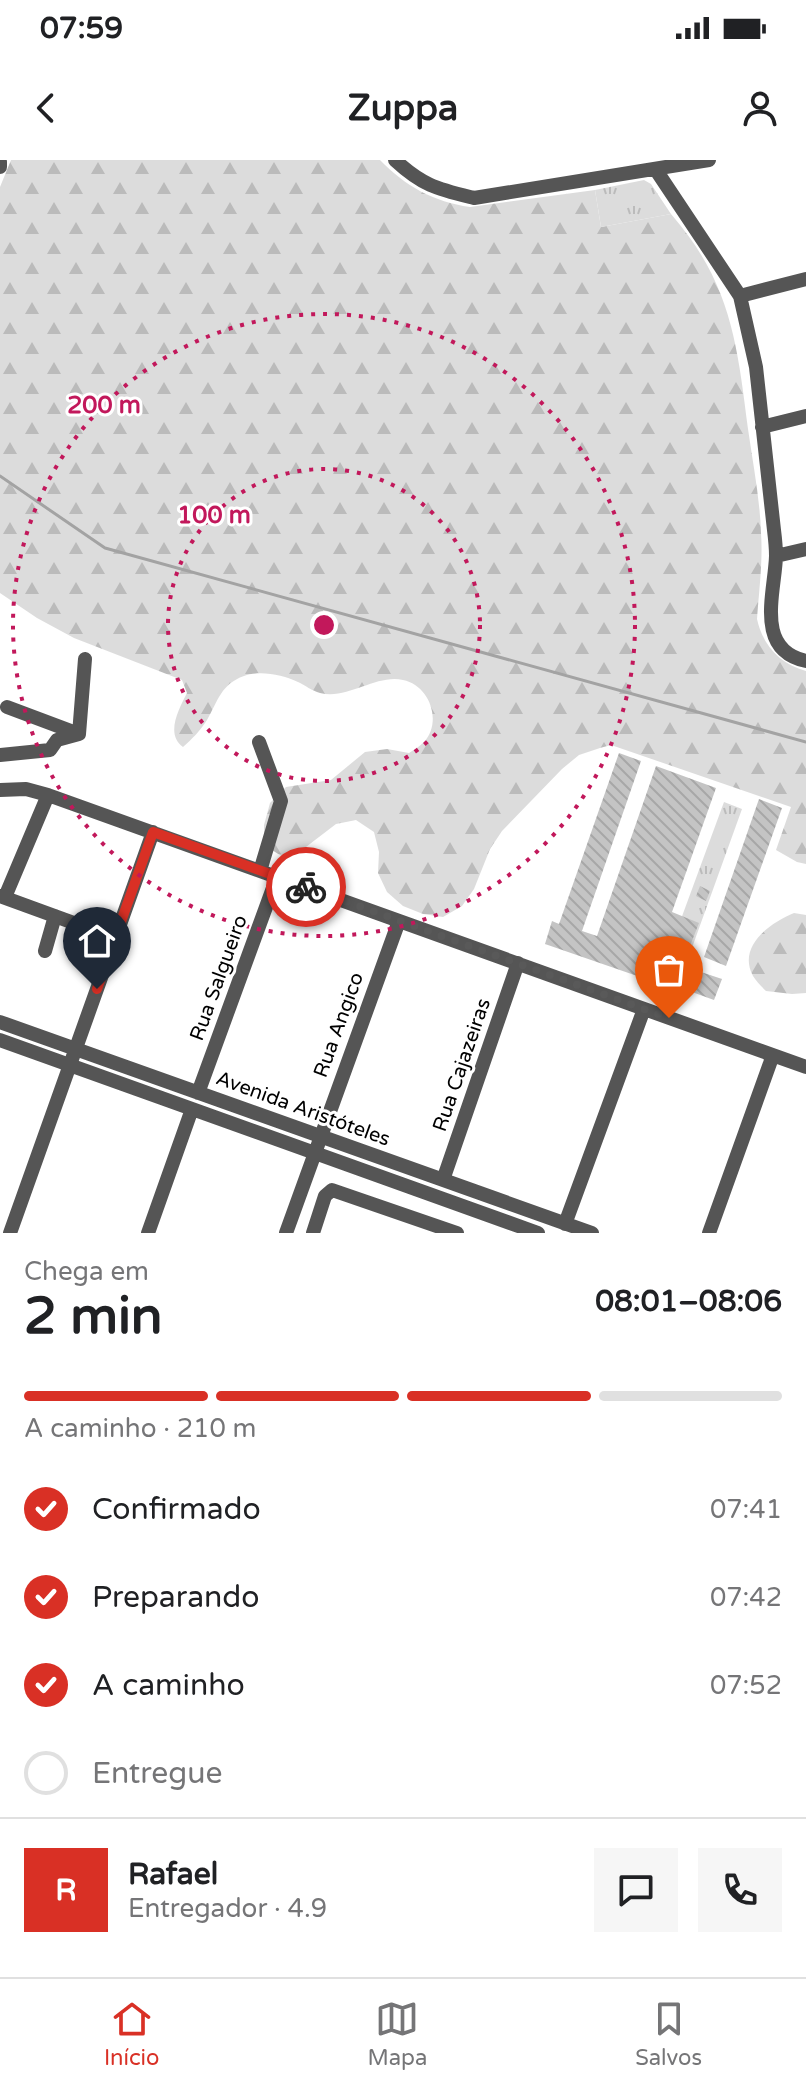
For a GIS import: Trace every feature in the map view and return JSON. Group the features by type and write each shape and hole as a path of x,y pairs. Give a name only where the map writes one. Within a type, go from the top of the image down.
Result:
{"street":[{"path":"395,160 416,179 474,198 709,160"},
{"path":"656,170 740,296 756,367 776,556 770,603 771,628 781,648 806,661"},
{"path":"740,296 806,279"},
{"path":"762,427 806,416"},
{"path":"776,556 806,549"},
{"path":"79,734 85,659"},
{"path":"7,707 79,734"},
{"path":"0,755 50,750 57,740 79,734"},
{"path":"259,742 281,801 260,871"},
{"path":"0,790 26,789 48,795 806,1067"},
{"path":"48,795 2,896 115,938"},
{"path":"10,1233 153,832"},
{"name":"Rua Salgueiro","path":"198,1093 277,877"},
{"path":"45,951 55,916"},
{"name":"Rua Angico","path":"286,1233 399,921"},
{"name":"Rua Cajazeiras","path":"443,1180 518,963"},
{"path":"565,1224 644,1009"},
{"name":"Avenida Aristóteles","path":"0,1022 592,1233"},
{"name":"Avenida Aristóteles","path":"0,1040 538,1233"},
{"path":"709,1233 773,1055"},
{"path":"148,1233 192,1109"},
{"path":"313,1233 325,1196 332,1190 457,1233"}],"green space":[{"path":"11,160 380,160 421,191 457,205 470,207 595,190 601,227 671,214 707,265 719,290 735,341 759,507 762,554 757,619 764,638 774,652 788,664 806,671 806,864 776,850 791,807 611,745 579,755 562,769 502,831 490,849 474,889 462,906 443,917 423,914 403,906 387,892 378,873 379,852 374,832 356,820 336,824 302,850 283,857 264,845 264,825 270,803 286,787 331,780 365,752 387,749 409,753 430,734 433,714 430,705 420,689 403,680 383,680 330,694 317,692 279,675 250,674 236,679 225,688 204,724 183,747 174,728 187,693 182,680 74,638 0,593 0,187"},
{"path":"644,180 651,184 671,214 601,227 595,190"},
{"path":"724,802 742,809 689,956 670,949"},
{"path":"794,913 806,915 806,993 766,991 753,976 749,955 766,929"}],"building":[{"path":"619,753 641,761 582,931 597,936 656,766 716,788 672,912 699,923 688,951 662,941 657,957 673,963 666,986 545,944 552,921 559,924"},
{"path":"759,799 782,808 726,966 704,957"},
{"path":"700,886 710,891 706,901 696,896"},
{"path":"698,971 722,979 714,1000 692,992"}],"waterway":[{"path":"0,476 105,548 806,742"}],"way so far":[{"path":"306,887 669,1018"}],"route":[{"path":"97,989 153,832 306,887"}]}
